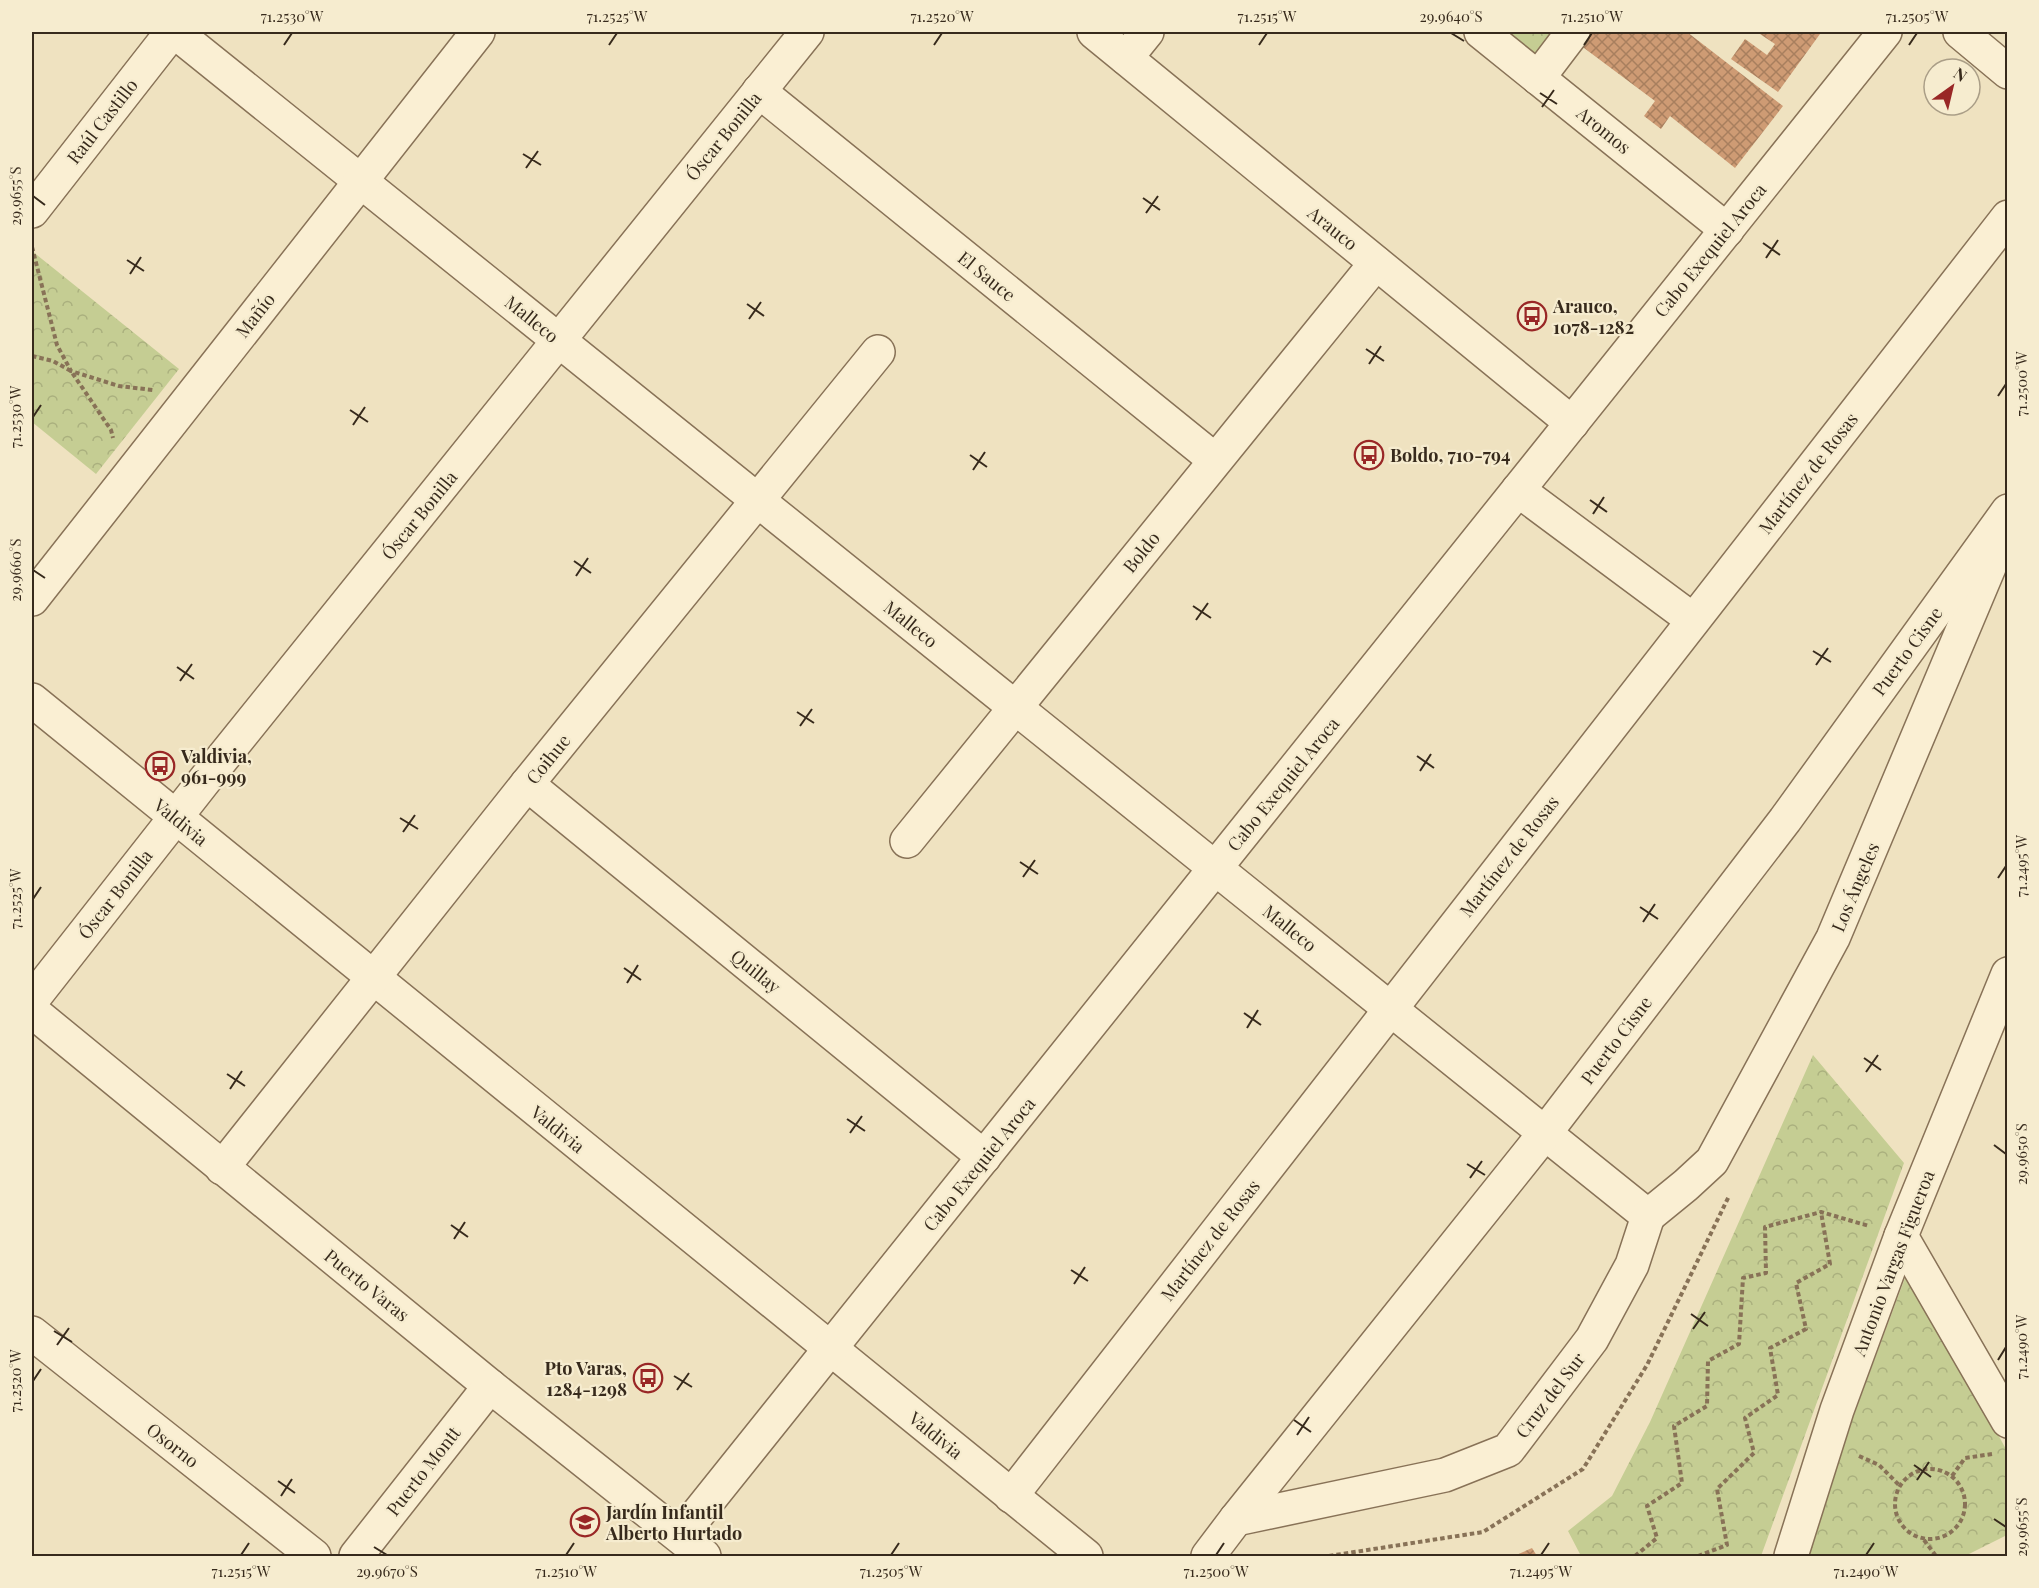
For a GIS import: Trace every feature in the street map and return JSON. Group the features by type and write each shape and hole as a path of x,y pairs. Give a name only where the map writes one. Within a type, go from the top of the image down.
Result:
{"street":[{"name":"Malleco","path":"173,32 1648,1216"},
{"name":"Raúl Castillo","path":"32,211 173,32"},
{"name":"Mañío","path":"32,599 478,32"},
{"name":"Óscar Bonilla","path":"32,1000 175,818 807,32"},
{"name":"Arauco","path":"1094,32 1572,423"},
{"path":"1126,58 1147,32"},
{"name":"Aromos","path":"1481,32 1727,230"},
{"path":"1538,78 1573,32"},
{"name":"Cabo Exequiel Aroca","path":"692,1546 831,1350 1885,32"},
{"path":"1960,32 2007,72"},
{"name":"El Sauce","path":"759,91 1215,460"},
{"name":"Martínez de Rosas","path":"1011,1496 2007,217"},
{"name":"Boldo","path":"907,841 1376,263"},
{"name":"Coihue","path":"222,1168 527,784 878,352"},
{"path":"1518,490 1693,620"},
{"name":"Puerto Cisne","path":"1208,1557 1545,1133 1785,820 2007,511"},
{"name":"Los Ángeles","path":"1648,1216 1712,1161 1833,938 2007,524"},
{"name":"Valdivia","path":"32,700 1086,1557"},
{"name":"Quillay","path":"527,784 984,1157"},
{"name":"Antonio Vargas Figueroa","path":"1791,1557 1837,1410 1901,1236 2007,974"},
{"name":"Puerto Varas","path":"32,1011 490,1386 692,1546"},
{"name":"Cruz del Sur","path":"1236,1519 1445,1475 1508,1450 1592,1339 1632,1265 1648,1216"},
{"path":"1901,1236 2007,1421"},
{"name":"Osorno","path":"32,1333 314,1557"},
{"name":"Puerto Montt","path":"356,1557 490,1386"}],"path":[{"path":"32,246 57,345 71,371 111,430 127,478"},
{"path":"32,356 53,361 71,371 119,386 193,394"},
{"path":"1635,1557 1657,1538 1647,1506 1682,1483 1674,1426 1707,1406 1708,1361 1739,1344 1743,1278 1766,1273 1765,1227 1821,1212 1901,1236"},
{"path":"1698,1557 1727,1545 1717,1489 1754,1453 1745,1418 1779,1395 1770,1348 1806,1329 1796,1283 1830,1264 1821,1212"},
{"path":"1952,1476 1965,1458 1996,1453"},
{"path":"1929,1469 1952,1476 1960,1485 1965,1496 1962,1520 1955,1529 1946,1536 1924,1539 1904,1528 1895,1508 1900,1486 1907,1478 1929,1469"},
{"path":"1924,1539 1936,1557"}],"green space":[{"path":"1505,32 1559,32 1538,57"},
{"path":"32,251 179,369 96,474 32,422"},
{"path":"1813,1055 1904,1163 1761,1556 1581,1556 1568,1531 1612,1496 1650,1422"},
{"path":"1908,1270 2007,1451 2007,1535 1965,1556 1801,1556"}],"building":[{"path":"1584,32 1687,32 1783,106 1735,168 1670,116 1661,129 1644,116 1655,101 1576,42"},
{"path":"1757,32 1816,32 1820,34 1778,92 1731,59 1745,39 1767,55 1775,44"},
{"path":"1532,1548 1537,1556 1514,1556"}],"place":[{"name":"Arauco, 1078-1282","path":"1532,316"},
{"name":"Boldo, 710-794","path":"1369,455"},
{"name":"Valdivia, 961-999","path":"160,766"},
{"name":"Pto Varas, 1284-1298","path":"648,1378"},
{"name":"Jardín Infantil Alberto Hurtado","path":"585,1522"}]}
